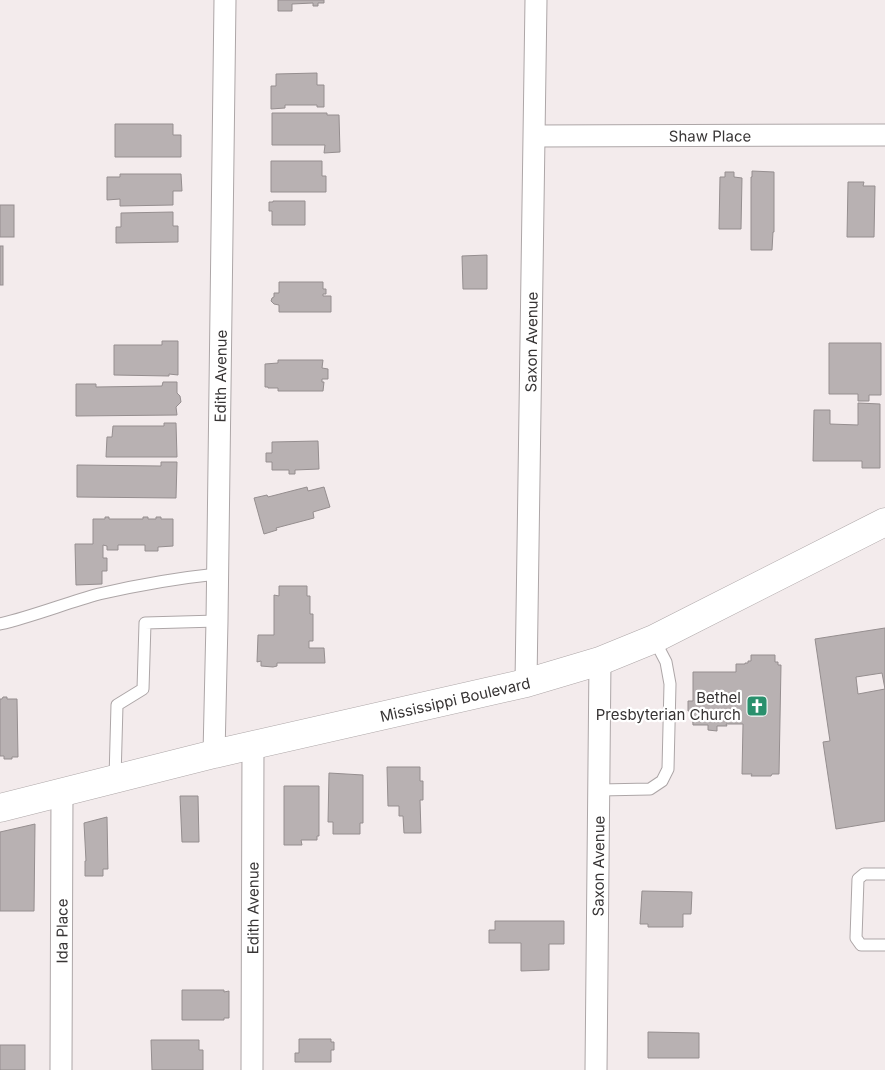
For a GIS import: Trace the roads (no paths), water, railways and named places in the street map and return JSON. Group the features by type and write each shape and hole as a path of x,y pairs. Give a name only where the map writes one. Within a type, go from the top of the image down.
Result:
{"main road":[{"name":"Mississippi Boulevard","path":"0,808 214,754 526,683 600,661 654,639 885,522"}],"street":[{"name":"Edith Avenue","path":"214,754 225,0"},
{"name":"Saxon Avenue","path":"526,683 536,0"},
{"name":"Shaw Place","path":"535,136 885,135"},
{"name":"Saxon Avenue","path":"596,1070 600,661"},
{"name":"Edith Avenue","path":"252,1070 253,746"},
{"name":"Ida Place","path":"61,1070 62,792"}],"lane":[{"path":"0,624 99,594 181,578 217,574"},
{"path":"115,779 118,705 143,689 145,623 217,621"},
{"path":"600,790 650,789 662,781 668,769 670,684 666,662 654,639"},
{"path":"885,874 864,874 858,880 856,938 861,945 885,945"}],"place":[{"name":"Bethel Presbyterian Church","path":"757,706"}]}
